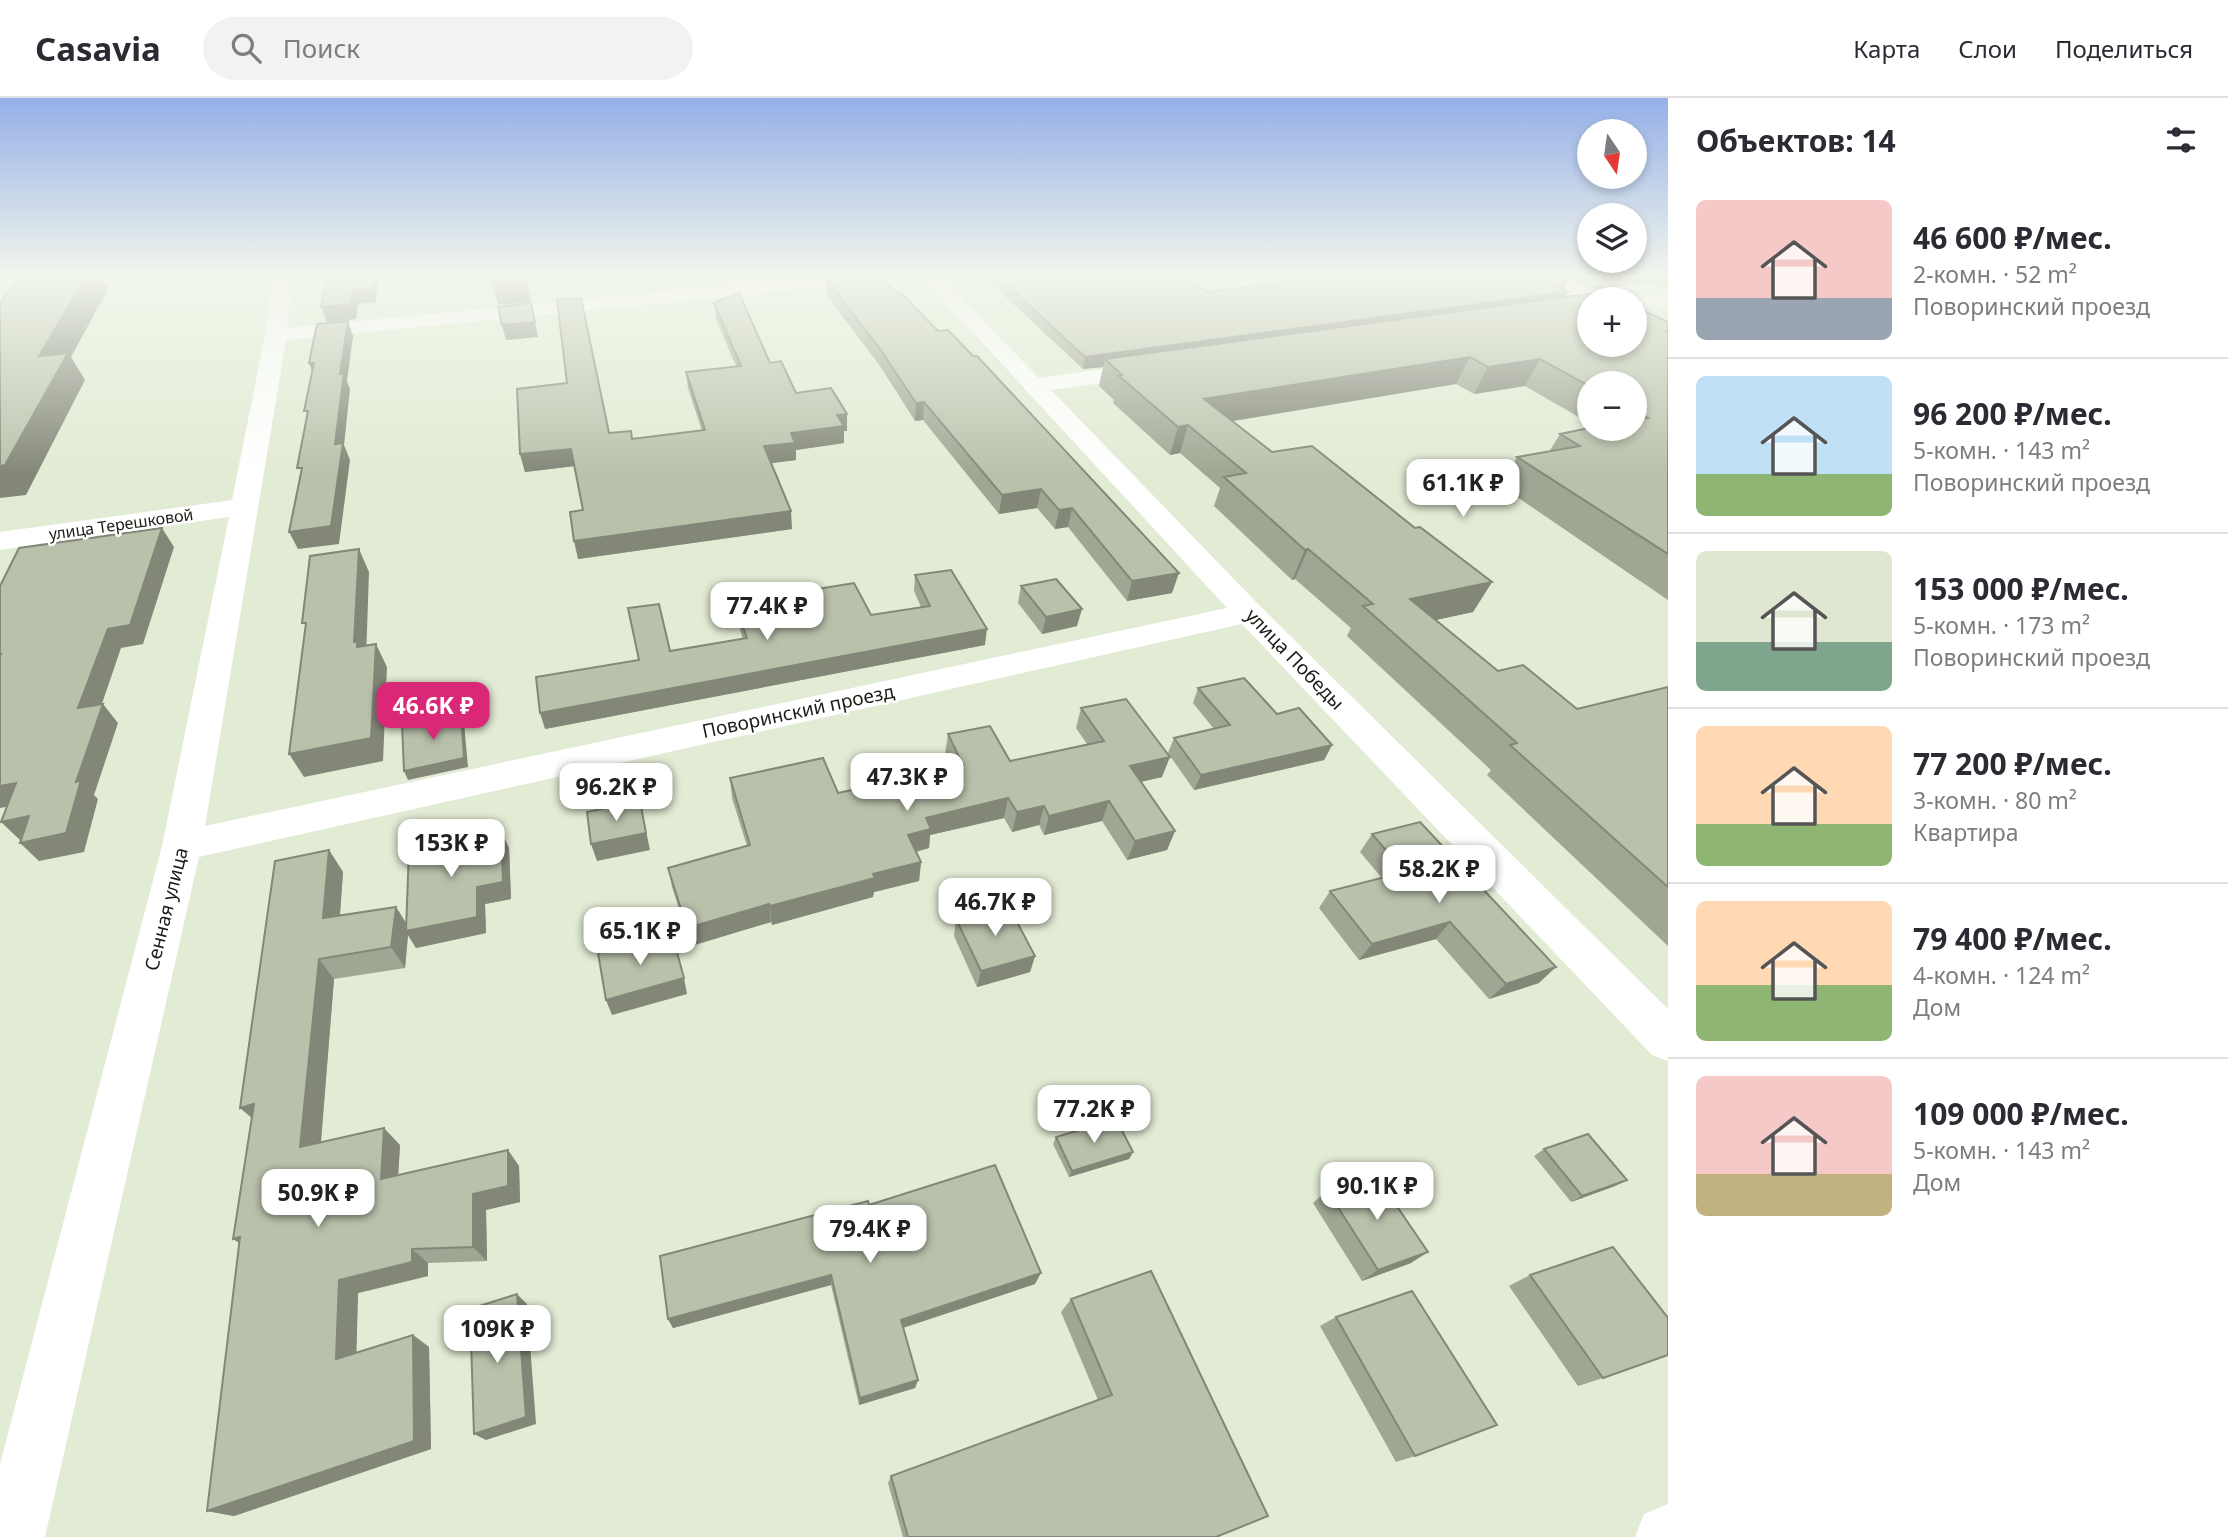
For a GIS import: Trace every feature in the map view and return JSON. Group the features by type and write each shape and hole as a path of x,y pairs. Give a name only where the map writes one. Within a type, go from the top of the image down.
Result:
{"street":[{"name":"Сенная улица","path":"13,1537 182,846 275,341"},
{"name":"улица Победы","path":"994,341 1250,612 1668,1040"},
{"path":"1037,385 1175,366"},
{"name":"улица Терешковой","path":"0,541 243,507"},
{"name":"Поворинский проезд","path":"182,846 1250,612"}],"building":[{"path":"0,341 48,341 39,356 68,353 5,465 0,466"},
{"path":"313,341 345,341 340,374 344,373 335,444 343,443 331,526 289,532 302,468 297,468 308,411 304,411 314,363 309,363"},
{"path":"562,341 590,341 609,433 631,431 632,439 705,430 686,372 741,366 730,341 760,341 770,363 781,361 796,393 831,388 847,414 837,415 844,426 791,433 795,443 764,446 791,511 574,541 570,512 583,510 571,449 520,454 517,389 567,383"},
{"path":"874,341 959,341 973,356 977,356 1179,573 1132,581 1072,508 1059,510 1041,489 1002,495 924,402 916,403"},
{"path":"1068,341 1203,341 1085,357"},
{"path":"1238,341 1577,341 1577,357 1647,357 1647,341 1668,341 1668,554 1517,457 1580,446 1560,434 1577,430 1577,441 1647,441 1647,371 1577,371 1577,379 1540,359 1488,367 1470,357 1204,399 1272,452 1312,446 1415,528 1420,527 1492,582 1410,599 1498,671 1523,665 1577,709 1668,687 1668,887 1510,745 1517,743 1363,606 1373,604 1308,549 1305,550 1224,477 1246,473 1188,425 1178,427 1119,376 1122,375 1105,359"},
{"path":"162,528 130,625 108,629 78,708 103,704 76,782 81,780 66,833 20,843 29,816 1,822 16,783 0,786 0,586 19,548"},
{"path":"359,549 354,642 357,642 357,647 376,644 371,738 289,754 306,623 302,623 310,556"},
{"path":"951,570 987,629 540,713 536,677 639,660 628,608 659,604 670,651 747,638 736,608 819,593 817,589 854,583 871,615 930,606 915,575"},
{"path":"1056,579 1082,609 1046,617 1021,586"},
{"path":"1244,678 1277,714 1299,708 1332,745 1201,775 1174,738 1230,725 1198,688"},
{"path":"1126,699 1170,757 1130,766 1175,831 1135,841 1109,801 1049,816 1044,806 1017,812 1008,798 926,818 931,829 908,835 921,862 873,874 875,878 770,906 769,904 687,928 668,868 750,845 730,778 823,758 838,793 963,765 948,734 990,726 1010,761 1104,741 1081,708"},
{"path":"461,713 464,758 404,771 402,724"},
{"path":"640,801 646,833 591,844 587,812"},
{"path":"1420,822 1556,967 1506,984 1450,922 1372,944 1330,891 1405,872 1372,834"},
{"path":"501,831 503,882 477,887 477,917 406,931 409,848"},
{"path":"329,850 323,918 396,907 391,947 319,959 300,1147 384,1128 381,1179 508,1150 508,1186 473,1194 473,1247 412,1249 412,1262 339,1280 336,1359 413,1335 414,1441 207,1511 240,1237 233,1239 254,1104 240,1108 275,861"},
{"path":"1008,905 1035,956 981,971 956,919"},
{"path":"672,934 684,978 606,1000 598,953"},
{"path":"1116,1119 1133,1152 1072,1171 1056,1137"},
{"path":"1588,1134 1627,1180 1582,1196 1544,1149"},
{"path":"995,1165 1041,1273 901,1320 918,1380 860,1398 831,1275 668,1319 660,1256 868,1201 869,1205"},
{"path":"1375,1174 1428,1252 1378,1270 1327,1190"},
{"path":"1613,1247 1668,1318 1668,1355 1603,1378 1530,1275"},
{"path":"1151,1271 1268,1516 1216,1537 908,1537 891,1476 1112,1395 1071,1299"},
{"path":"1412,1291 1497,1425 1415,1456 1336,1317"},
{"path":"517,1294 526,1417 474,1434 470,1309"}]}
